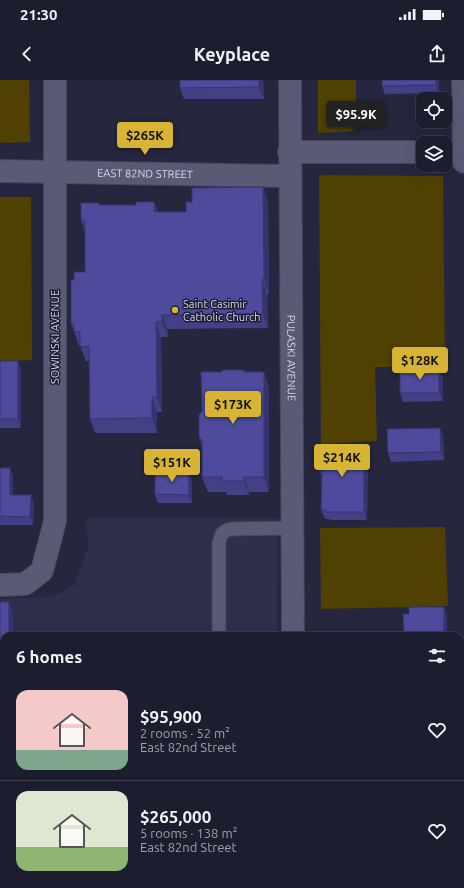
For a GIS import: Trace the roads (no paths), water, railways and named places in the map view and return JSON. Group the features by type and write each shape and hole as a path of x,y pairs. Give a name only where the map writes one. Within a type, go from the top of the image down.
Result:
{"street":[{"name":"SOWINSKI AVENUE","path":"0,584 25,584 42,571 55,521 55,80"},
{"name":"PULASKI AVENUE","path":"290,80 289,152 293,632"},
{"path":"463,80 464,162"},
{"path":"289,152 416,152"},
{"path":"452,152 464,152"},
{"name":"EAST 82ND STREET","path":"0,171 290,176"}],"lane":[{"path":"219,632 219,543 221,535 224,531 231,529 293,528"}],"place":[{"name":"Saint Casimir Catholic Church","path":"175,310"}]}
